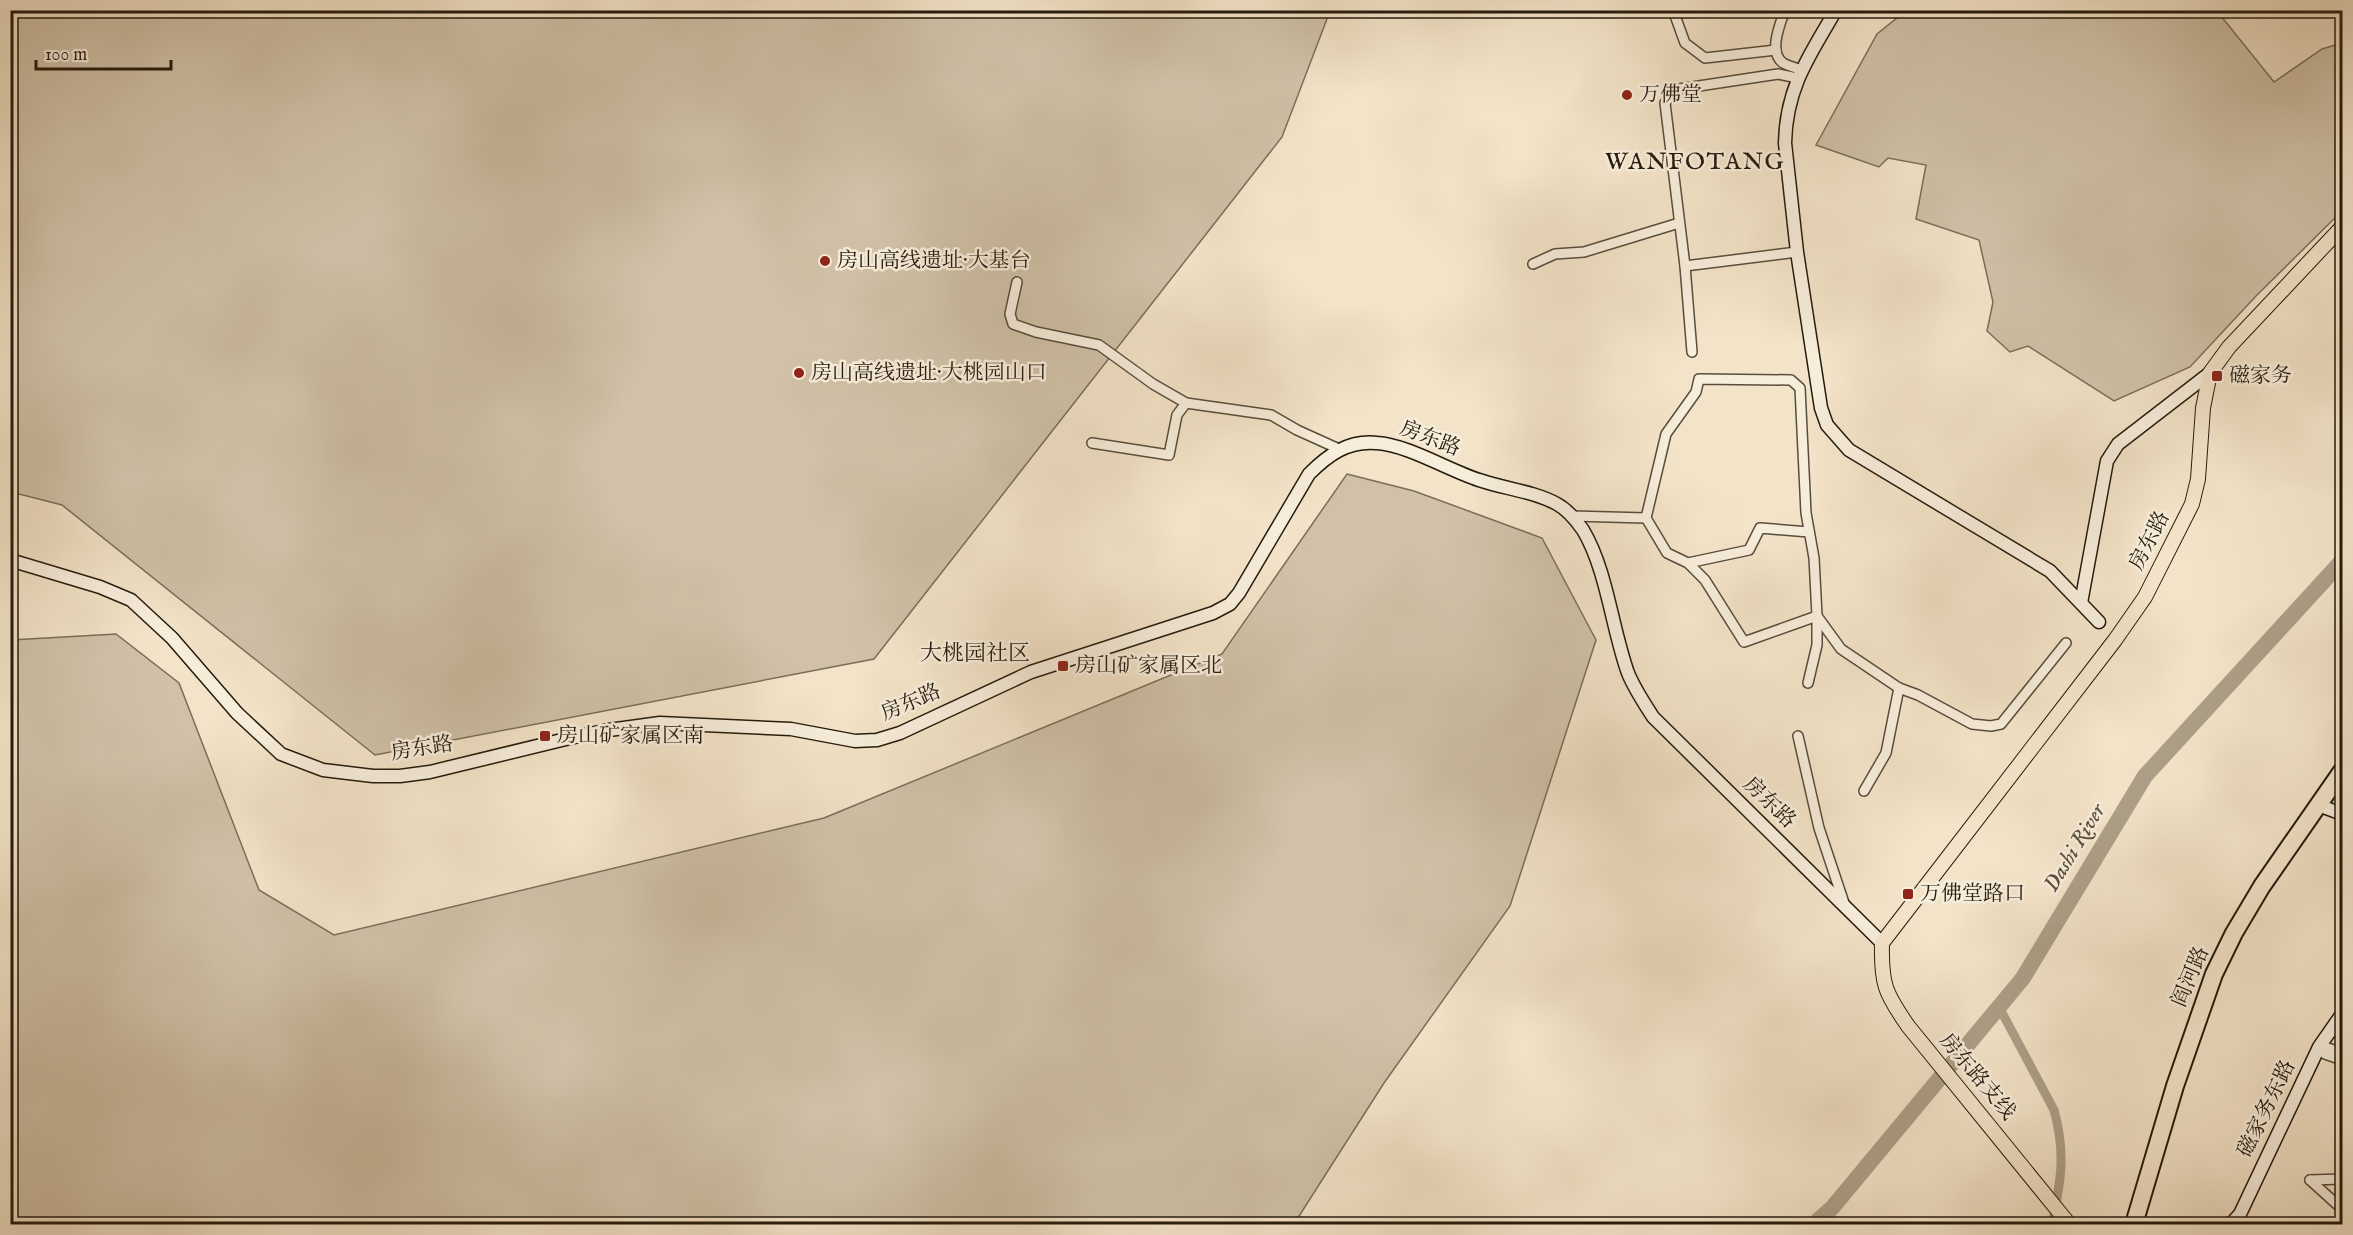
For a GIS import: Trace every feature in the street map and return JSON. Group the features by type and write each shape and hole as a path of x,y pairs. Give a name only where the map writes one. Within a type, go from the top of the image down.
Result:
{"highway":[{"name":"阎河路","path":"2134,1224 2182,1065 2214,974 2234,933 2262,886 2343,771"}],"main road":[{"path":"1836,10 1799,74 1787,113 1785,143 1797,252 1821,408 1827,426 1849,450 2050,572 2099,622"},
{"name":"房东路","path":"10,560 100,587 131,600 172,638 264,741 281,754 323,770 373,776 400,776 430,772 570,738 660,723 791,729 855,741 877,740 900,733 1031,672 1198,618 1230,604 1239,593 1309,474 1323,460 1339,449 1357,444 1377,443 1397,447 1480,481 1533,494 1558,505 1572,516 1583,530 1593,552 1629,673 1653,717 1882,943 2108,649 2145,597 2192,504 2198,478 2203,408 2210,373 2229,347 2343,227"},
{"path":"2081,603 2107,462 2118,444 2210,373"},
{"path":"2326,808 2343,814"},
{"name":"房东路支线","path":"1882,943 1882,971 1889,999 1908,1026 2069,1224"},
{"name":"磁家务东路","path":"2231,1224 2240,1214 2319,1047 2343,1014"}],"street":[{"path":"1673,10 1685,43 1705,58 1776,50"},
{"path":"1785,10 1776,39 1776,50 1782,63 1799,74"},
{"path":"1692,352 1685,266 1665,104 1668,97 1679,89 1778,74 1799,74"},
{"path":"1533,264 1556,254 1584,252 1679,223"},
{"path":"1685,266 1797,252"},
{"path":"1017,282 1010,314 1013,324 1036,332 1099,345 1153,384 1186,403 1270,415 1339,449"},
{"path":"1808,682 1817,645 1817,616 1814,558 1806,513 1800,388 1791,380 1699,379 1696,392 1666,434 1646,518 1667,553 1688,562 1705,580 1744,642 1817,616"},
{"path":"1092,443 1169,455 1177,415 1186,403"},
{"path":"1572,516 1646,518"},
{"path":"1688,562 1749,550 1760,528 1809,532"},
{"path":"1817,616 1841,648 1899,688 1918,695 1972,724 1991,726 2001,724 2066,644"},
{"path":"1864,791 1886,753 1899,688"},
{"path":"1798,736 1819,828 1846,908"},
{"path":"2319,1047 2343,1053"},
{"path":"2319,1047 2325,1054 2343,1060"},
{"path":"2343,1179 2310,1180 2343,1209"}],"shaded area":[{"path":"11,11 1330,11 1282,137 874,659 375,755 62,505 11,492"},
{"path":"1910,11 2217,11 2274,82 2322,49 2342,43 2342,211 2256,296 2190,367 2114,401 2028,346 2010,352 1987,331 1993,302 1979,240 1916,219 1926,165 1888,158 1879,167 1816,145 1877,34 1902,14"},
{"path":"1347,474 1414,491 1542,538 1596,640 1510,906 1384,1083 1294,1224 11,1224 11,640 116,634 179,683 259,890 334,935 824,818 1222,654"}],"waterway":[{"name":"Dashi River","path":"1814,1224 1832,1208 2023,978 2145,776 2342,561"},
{"path":"1999,1007 2054,1110 2058,1125 2061,1167 2052,1224"}],"place":[{"name":"万佛堂","path":"1627,95"},
{"name":"房山高线遗址·大基台","path":"825,261"},
{"name":"房山高线遗址·大桃园山口","path":"799,373"},
{"name":"磁家务","path":"2217,376"},
{"name":"房山矿家属区北","path":"1063,666"},
{"name":"房山矿家属区南","path":"545,736"},
{"name":"万佛堂路口","path":"1908,894"}],"district":[{"name":"WANFOTANG","path":"1695,162"},
{"name":"大桃园社区","path":"975,654"}]}
